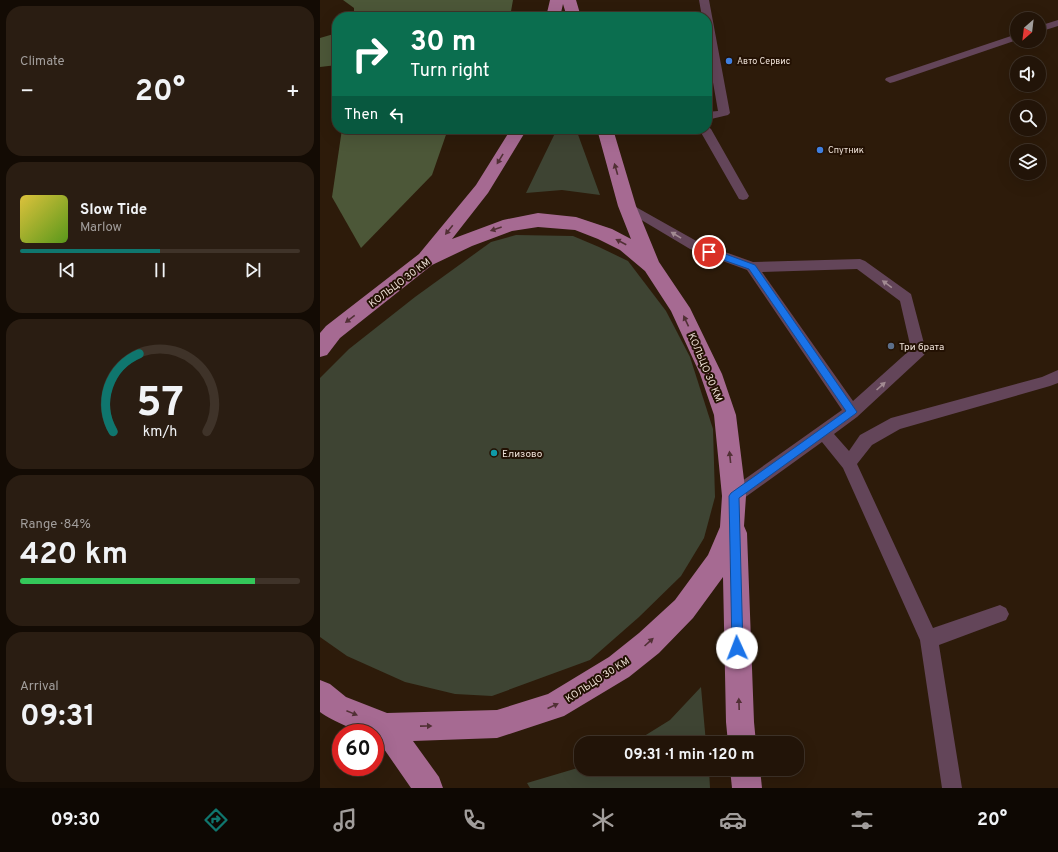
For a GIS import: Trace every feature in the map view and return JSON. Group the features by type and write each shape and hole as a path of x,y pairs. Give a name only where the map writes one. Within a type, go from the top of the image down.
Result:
{"main road":[{"path":"554,12 557,0"},
{"path":"569,0 573,12"},
{"path":"425,260 482,189 515,134"},
{"path":"609,134 627,206 652,266"},
{"name":"КОЛЬЦО 30 КМ","path":"320,349 326,336 425,260 466,241 494,230 524,221 538,220 576,224 605,234 627,245 652,266 680,308 711,374 725,415 734,496 732,527 718,562 684,609 649,642 619,667 554,706 497,724 387,727 337,707 320,694"},
{"path":"734,496 735,574 741,736"},
{"path":"387,727 428,788"},
{"path":"746,776 747,788"}],"lane":[{"path":"704,0 706,12"},
{"path":"1046,27 1058,23"},
{"path":"890,80 1010,39"},
{"path":"712,69 724,113 712,115"},
{"path":"708,134 743,196"},
{"path":"627,206 695,246 752,267 860,264 906,298 919,351 852,412 734,496"},
{"path":"752,267 852,412"},
{"path":"849,463 866,440 896,423 1045,382 1058,376"},
{"path":"823,432 849,463 930,639 952,788"},
{"path":"930,639 1000,614"}],"green space":[{"path":"343,0 513,0 511,12 354,12 354,8"},
{"path":"332,34 332,66 320,67 320,38"},
{"path":"341,134 446,134 432,175 361,248 332,197"},
{"path":"555,134 578,134 600,195 562,190 526,193"},
{"path":"516,235 573,236 628,261 666,311 690,357 713,429 715,497 704,538 681,576 639,617 590,660 492,696 455,694 405,682 347,656 320,637 320,378 349,349 415,297 491,242"},
{"path":"701,687 705,736 644,736 670,720"},
{"path":"574,769 574,776 709,776 710,788 530,788 527,783"}],"place":[{"name":"Авто Сервис","path":"729,61"},
{"name":"Спутник","path":"820,150"},
{"name":"Три брата","path":"891,346"},
{"name":"Елизово","path":"494,453"}],"route":[{"path":"709,252 752,267 852,412 734,496 737,648"}]}
